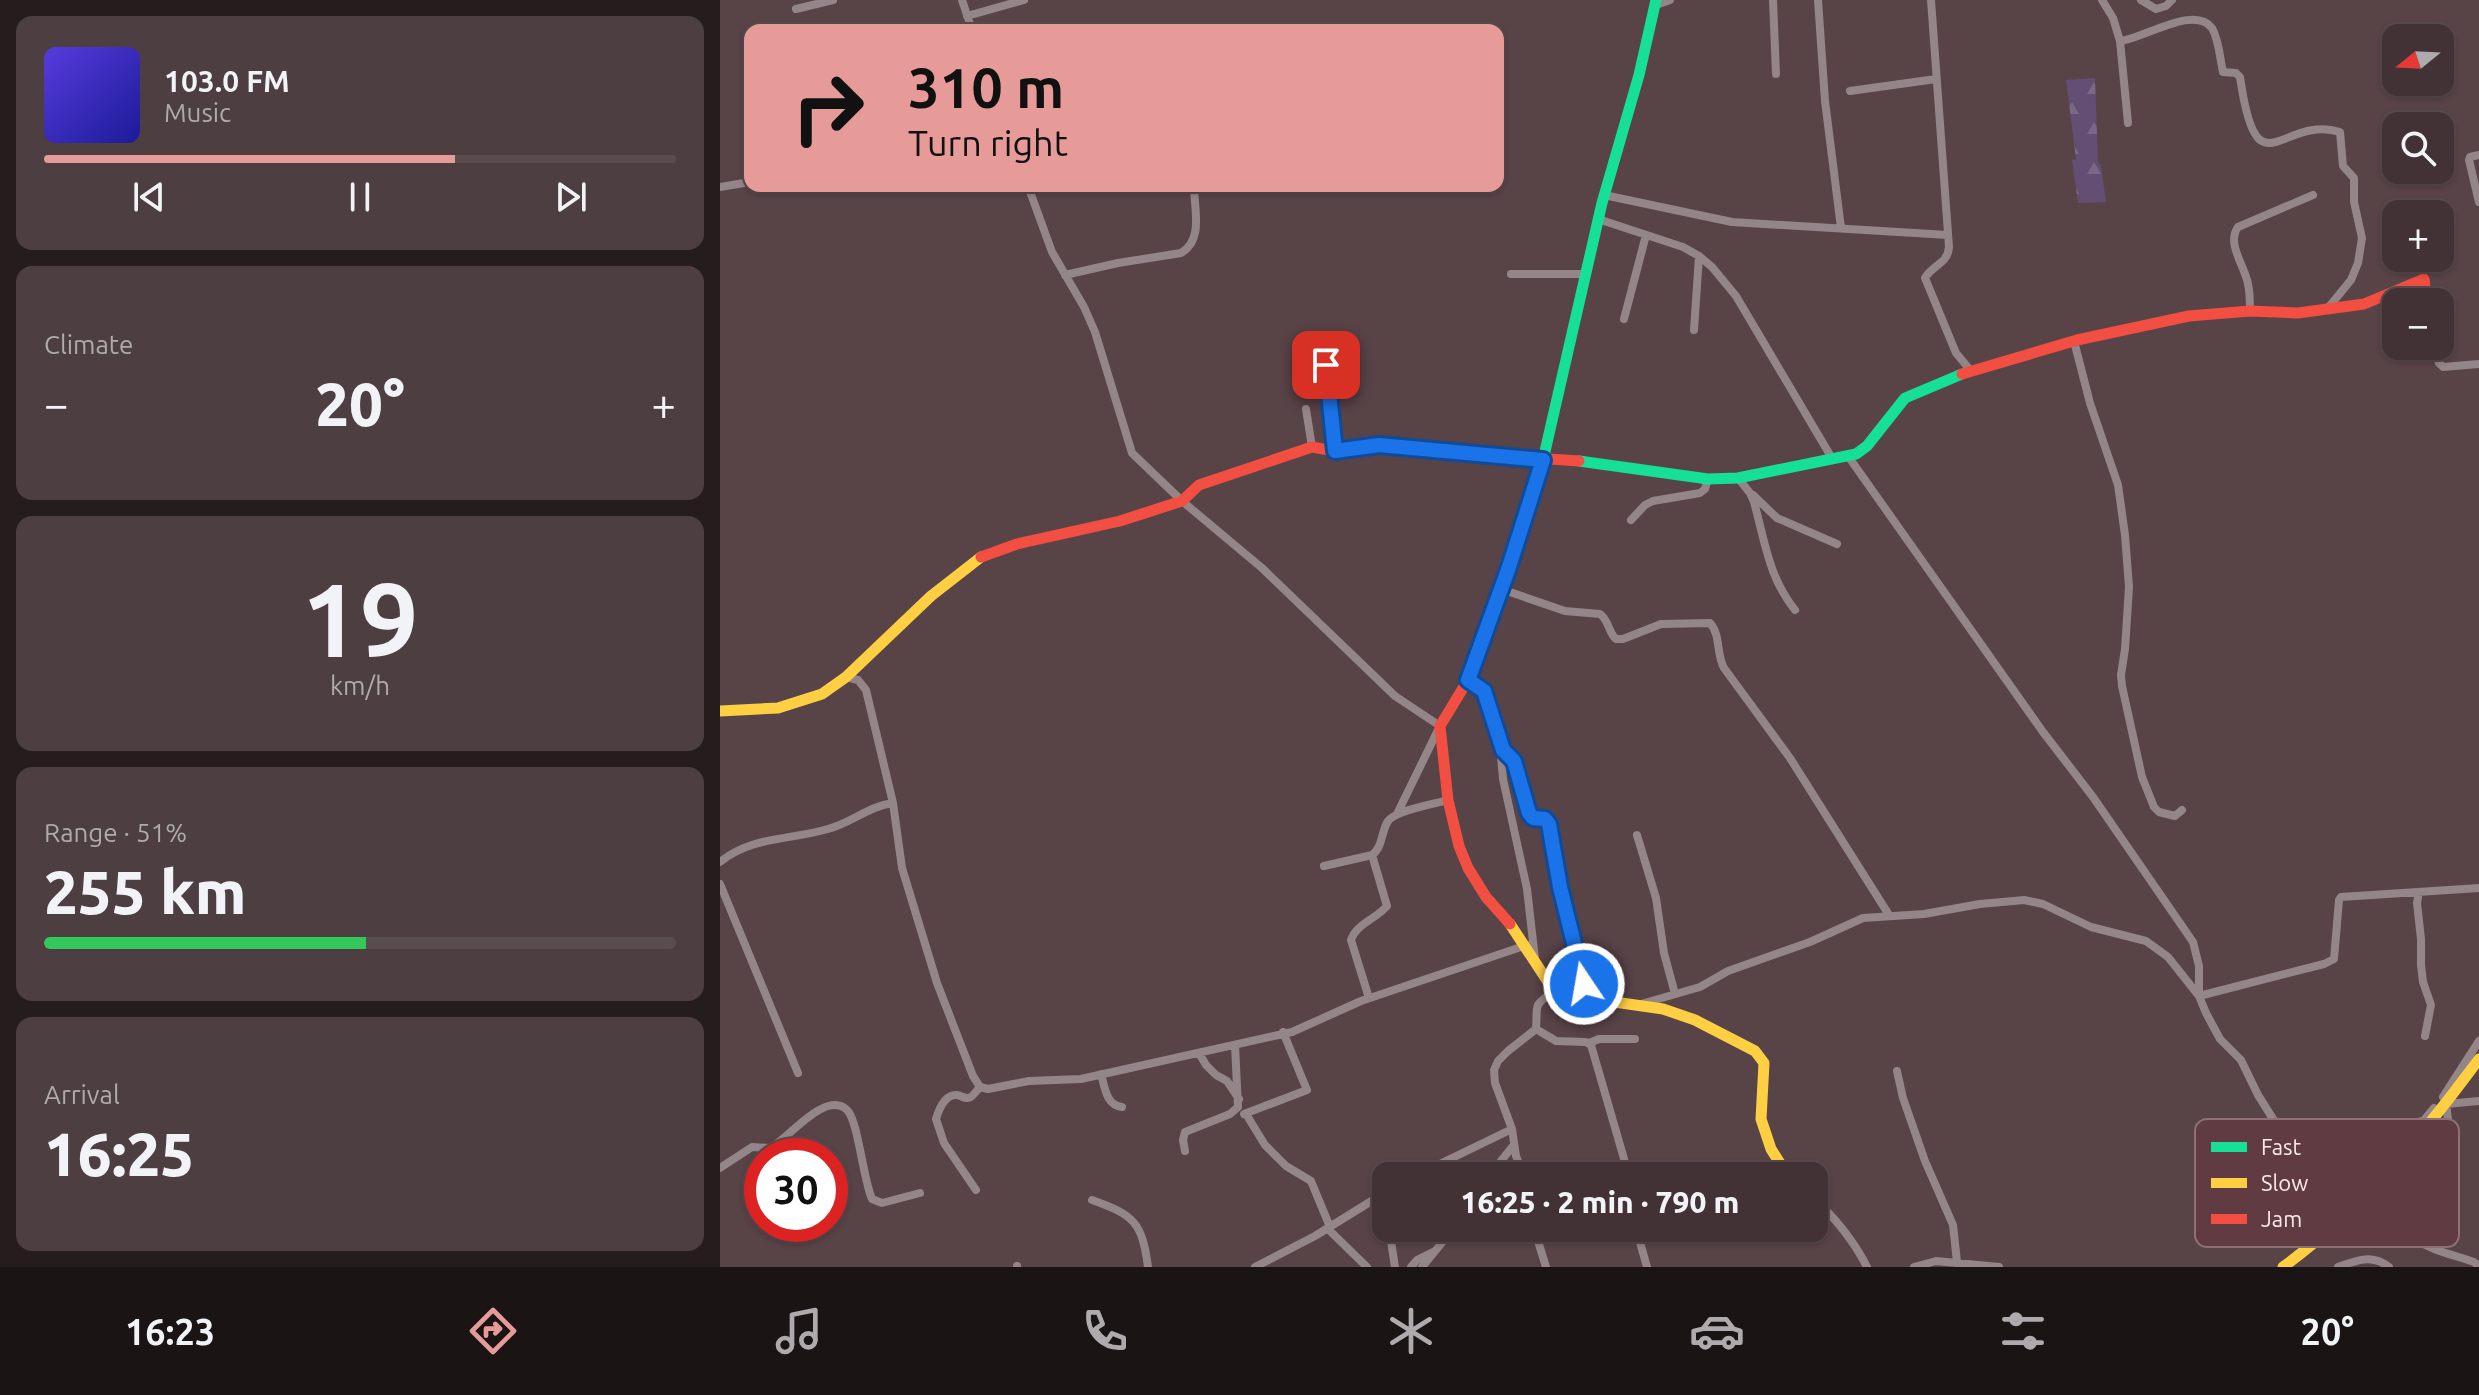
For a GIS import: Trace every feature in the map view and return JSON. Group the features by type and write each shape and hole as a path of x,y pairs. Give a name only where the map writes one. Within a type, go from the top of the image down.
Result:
{"street":[{"path":"796,9 833,0"},
{"path":"962,0 970,24"},
{"path":"967,16 1024,0"},
{"path":"1397,814 1440,726 1468,680 1501,589 1543,460 1598,219 1656,3 1670,0"},
{"path":"1773,0 1776,74"},
{"path":"1818,0 1825,101 1841,228"},
{"path":"1931,0 1948,235 1947,257 1925,278 1956,353 1971,371"},
{"path":"2102,0 2113,18 2120,41 2128,123"},
{"path":"2141,0 2156,9 2172,0"},
{"path":"2120,41 2173,24 2202,20 2212,29 2223,72 2236,73 2240,77 2249,124 2261,140 2267,144 2282,142 2312,128 2340,132 2343,166 2354,178 2354,202 2362,238 2358,263 2351,280 2326,310"},
{"path":"1850,91 1936,79"},
{"path":"2479,155 2469,160 2479,202"},
{"path":"720,187 744,183"},
{"path":"1030,192 1048,242 1095,332 1132,453 1182,501 1262,568 1395,696 1440,726"},
{"path":"1065,275 1181,253 1189,248 1195,235 1194,192"},
{"path":"1604,195 1732,222 1948,235"},
{"path":"2250,311 2249,285 2234,243 2235,231 2313,195"},
{"path":"1598,219 1683,247 1712,267 1736,296 1833,460"},
{"path":"1624,319 1646,235"},
{"path":"1694,330 1699,256"},
{"path":"1511,274 1586,274"},
{"path":"2404,288 2424,279 2425,288"},
{"path":"720,711 790,706 822,694 846,677 931,596 970,563 987,553 1120,521 1182,501 1199,485 1312,447 1335,451 1379,445 1595,462 1708,479 1738,478 1848,456 1867,446 1905,398 1971,371 2077,340 2189,316 2250,311 2298,313 2382,298"},
{"path":"2077,340 2075,345 2090,403 2118,485 2125,535 2129,587 2121,675 2130,725 2142,777 2154,807 2175,816 2182,810"},
{"path":"2438,360 2443,367 2479,364"},
{"path":"1326,365 1335,451"},
{"path":"1306,409 1312,447"},
{"path":"1848,456 2193,942 2199,966 2199,996"},
{"path":"1738,478 1777,518 1837,544"},
{"path":"1631,520 1649,503 1700,493 1708,479"},
{"path":"1750,493 1774,578 1795,610"},
{"path":"1501,589 1565,611 1600,614 1616,639 1661,624 1710,623 1715,629 1724,668 1790,758 1889,915"},
{"path":"846,677 858,680 866,690 893,803 902,868 937,983 980,1087 993,1089 1029,1081 1081,1079 1292,1032 1369,998 1527,945"},
{"path":"1468,680 1484,691 1503,750 1514,761 1529,813 1533,818 1546,819 1549,826 1560,887 1584,978 1577,997"},
{"path":"1440,726 1448,800 1459,846 1475,881 1527,945 1554,991 1663,1009 1695,1020 1748,1046 1761,1058 1764,1067 1761,1119 1771,1149 1779,1162"},
{"path":"1503,750 1502,771 1527,889 1535,960"},
{"path":"1324,866 1372,855 1377,851 1390,819 1397,814 1448,800"},
{"path":"720,862 741,848 830,829 880,805 893,803"},
{"path":"1637,835 1656,898 1664,953 1675,994"},
{"path":"1369,998 1351,940 1358,928 1387,906 1372,855"},
{"path":"720,884 798,1073"},
{"path":"2199,996 2334,959 2341,897 2479,888"},
{"path":"2419,892 2421,965 2431,1005 2425,1036"},
{"path":"1640,1004 1700,987 1728,971 1810,942 1863,918 1924,914 2024,900 2043,904 2091,927 2146,941 2168,957 2199,996 2220,1039 2241,1060 2273,1119"},
{"path":"1536,1029 1535,1009 1538,1002 1554,991"},
{"path":"1536,1029 1556,1041 1589,1043 1599,1039 1635,1039"},
{"path":"1519,1162 1513,1146 1512,1129 1495,1083 1494,1070 1508,1051 1536,1029"},
{"path":"1185,1151 1185,1132 1236,1111 1246,1114 1307,1090 1283,1032"},
{"path":"2425,1119 2461,1072 2479,1041"},
{"path":"1589,1043 1625,1162"},
{"path":"1235,1045 1239,1100 1236,1111"},
{"path":"1199,1053 1206,1065 1227,1081 1239,1100"},
{"path":"2433,1119 2479,1059"},
{"path":"1897,1071 1903,1098 1930,1174 1953,1225 1957,1262"},
{"path":"1101,1074 1109,1100 1113,1105 1122,1107"},
{"path":"976,1190 944,1143 936,1119 941,1105 950,1096 967,1099 980,1087"},
{"path":"2446,1104 2479,1101"},
{"path":"720,1168 752,1147 769,1148 775,1145 811,1115 835,1104 849,1112 854,1123 866,1187 872,1199 882,1203 920,1193"},
{"path":"2446,1104 2448,1119"},
{"path":"1246,1114 1270,1151 1286,1166 1311,1181 1329,1228 1367,1267"},
{"path":"1444,1162 1512,1129"},
{"path":"1500,1162 1513,1146"},
{"path":"1092,1200 1118,1209 1133,1220 1142,1236 1148,1267"},
{"path":"1255,1267 1372,1201"},
{"path":"1828,1212 1867,1267"},
{"path":"1391,1242 1395,1267"},
{"path":"1422,1267 1443,1242"},
{"path":"1538,1242 1546,1267"},
{"path":"1640,1242 1647,1267"},
{"path":"2283,1267 2308,1247"},
{"path":"2430,1247 2474,1262 2479,1267"},
{"path":"1411,1267 1417,1260 1436,1251"},
{"path":"2338,1267 2370,1259 2389,1267"},
{"path":"1914,1267 1936,1261 1999,1267"}],"green space":[{"path":"2095,78 2098,162 2106,202 2078,203 2066,80"}],"traffic: fast":[{"path":"1483,641 1543,460 1602,203 1639,75 1656,0"},
{"path":"1579,461 1708,479 1738,478 1856,454 1867,446 1905,398 1962,374"}],"traffic: slow":[{"path":"720,711 778,708 822,694 846,677 931,596 981,557"},
{"path":"1510,924 1554,991 1663,1009 1695,1020 1755,1051 1764,1063 1761,1119 1771,1149 1779,1162"},
{"path":"2432,1119 2479,1059"},
{"path":"2283,1267 2308,1247"}],"traffic: jam":[{"path":"2402,288 2424,279 2425,288"},
{"path":"1962,374 2077,340 2189,316 2250,311 2298,313 2364,304 2382,296"},
{"path":"981,557 1017,544 1120,521 1182,501 1199,485 1312,447 1335,451 1379,445 1579,461"},
{"path":"1483,641 1471,675 1440,726 1448,800 1459,846 1486,897 1510,924"}],"route":[{"path":"1326,365 1335,451 1379,445 1543,460 1468,680 1484,691 1503,750 1514,761 1529,813 1533,818 1548,821 1560,887 1584,984"}]}
